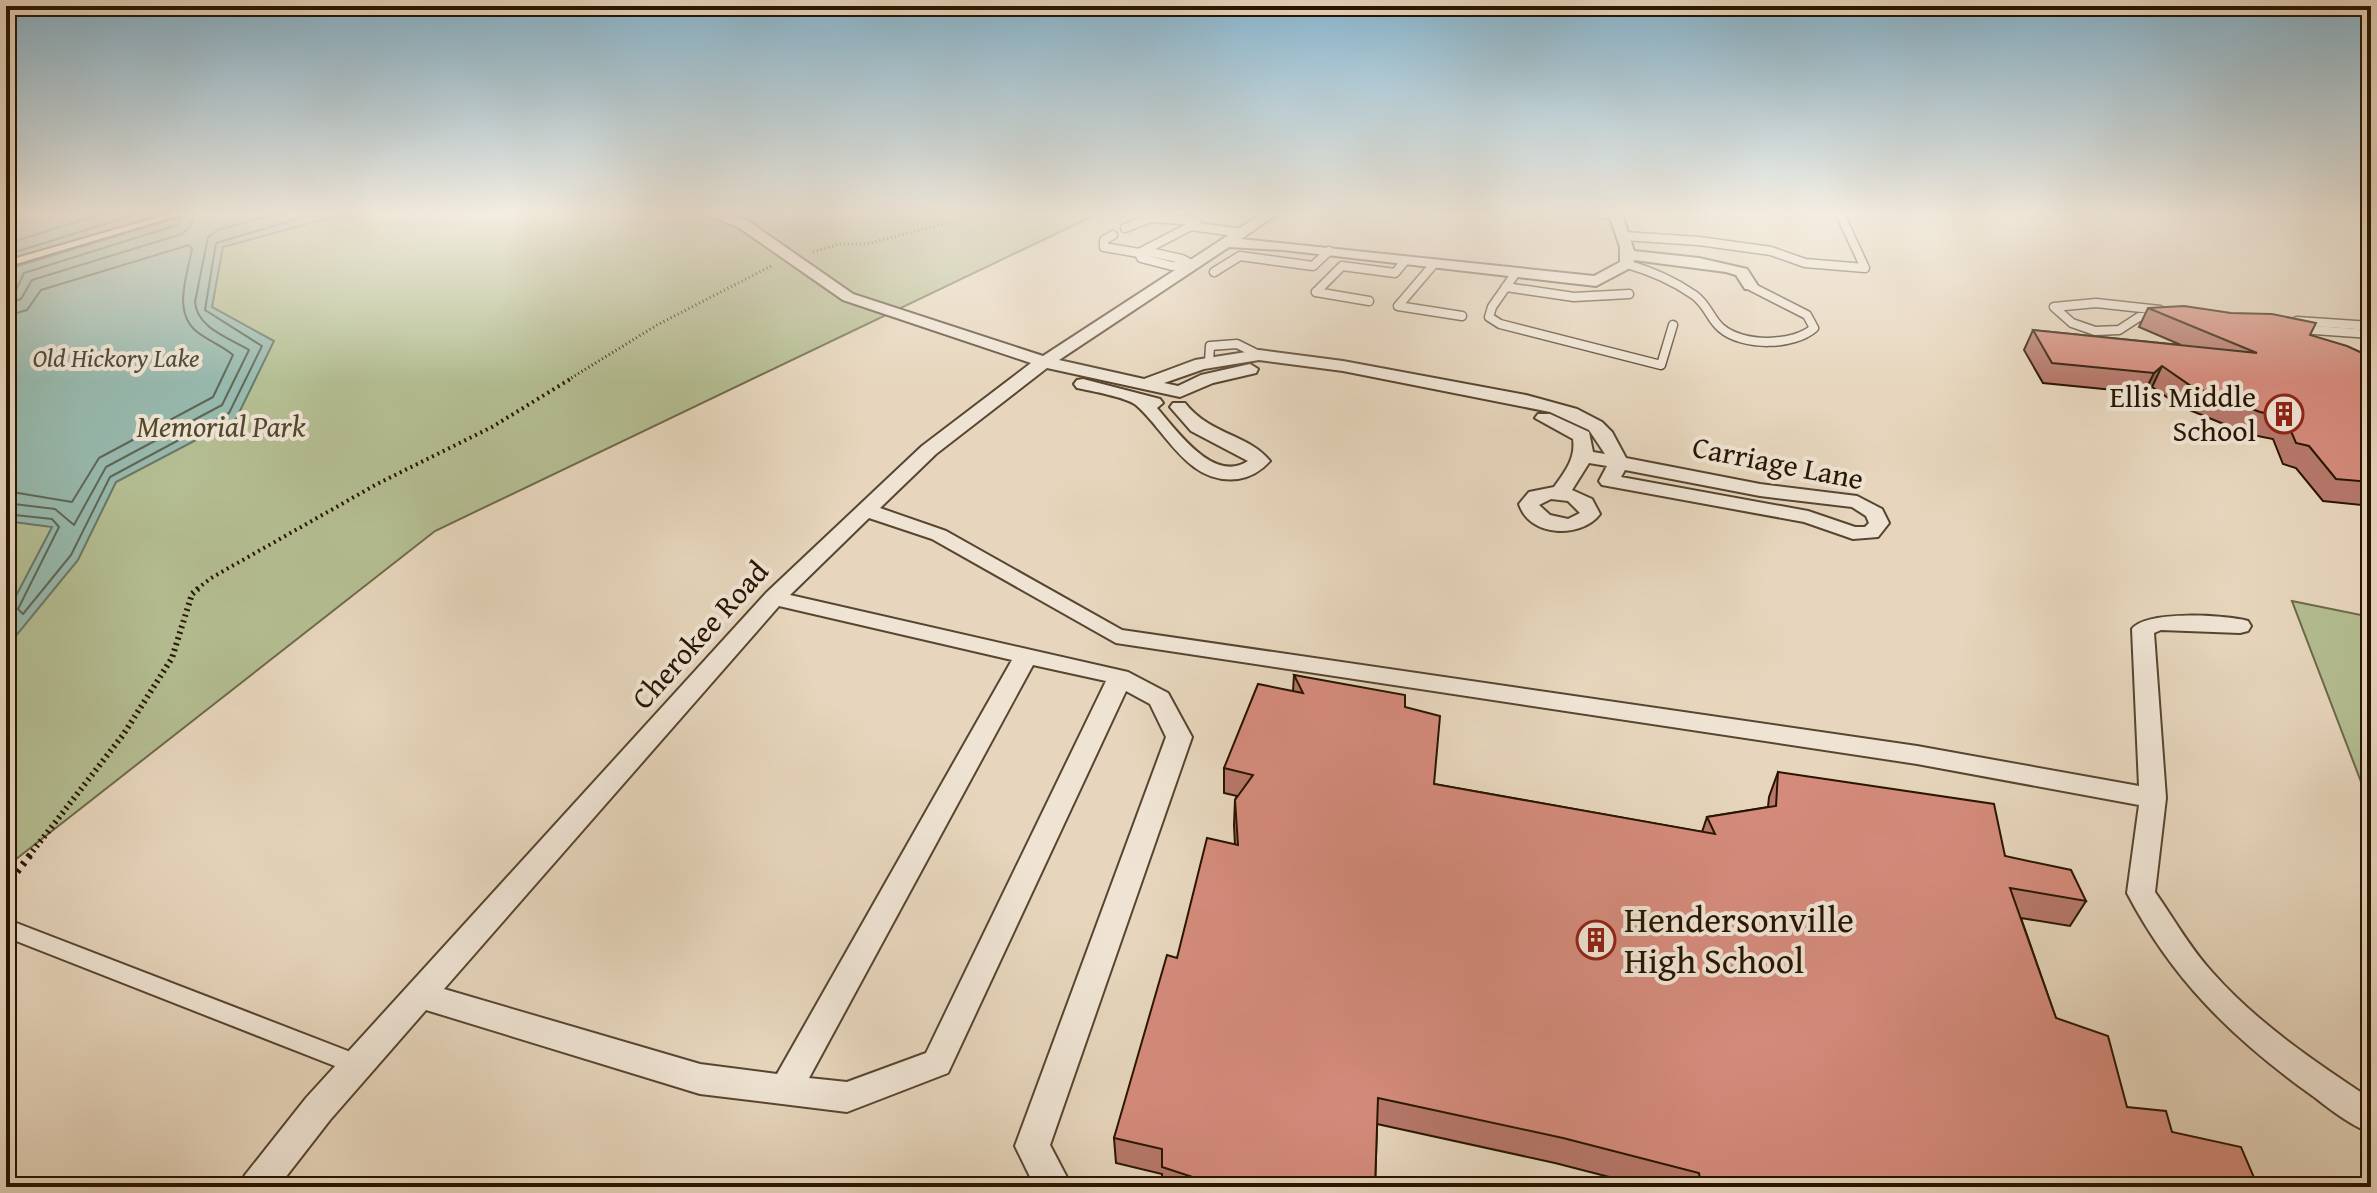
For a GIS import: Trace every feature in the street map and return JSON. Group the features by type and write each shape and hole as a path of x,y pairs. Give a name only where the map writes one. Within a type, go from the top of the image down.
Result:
{"street":[{"path":"809,270 848,297 1038,367 1180,400"},
{"name":"Cherokee Road","path":"257,1187 318,1109 774,598 929,450 1038,367 1203,270"},
{"path":"1459,270 1510,281 1596,281 1612,270"},
{"path":"1734,270 1742,272 1750,286"},
{"path":"1145,392 1209,362 1266,360 1476,397 1551,406 1594,423 1614,444 1613,472 1587,504"},
{"path":"1180,400 1207,379 1247,369 1266,360"},
{"path":"1145,392 1195,460 1234,476 1248,473 1260,461 1251,452 1201,431 1187,420 1180,400"},
{"path":"1476,397 1546,418 1582,436 1586,446 1579,464 1560,493"},
{"name":"Carriage Lane","path":"1579,464 1613,472 1808,517 1853,533 1871,533 1879,523 1875,513 1857,502 1613,472"},
{"path":"1560,493 1587,504 1590,514 1587,519 1572,525 1542,520 1530,509 1531,500 1536,496 1560,493"},
{"path":"866,510 939,535 1116,636 1917,755 2153,798"},
{"path":"774,598 1120,677 1159,699 1179,737 1032,1146 1054,1187"},
{"path":"2240,626 2159,623 2143,629 2153,798 2141,893 2207,988 2312,1078 2371,1118"},
{"path":"786,1089 1026,656"},
{"path":"420,995 700,1079 847,1097 937,1063 1120,677"},
{"path":"6,928 340,1058"}],"lane":[{"path":"1338,270 1316,292 1369,301"},
{"path":"1370,270 1395,273 1398,270"},
{"path":"1429,270 1398,306 1462,316"},
{"path":"1646,270 1709,308 1720,328 1739,338 1770,341 1800,339 1814,328 1807,315 1750,286"},
{"path":"1629,294 1574,297 1510,281 1489,317 1500,324 1661,365 1673,325"},
{"path":"2096,303 2171,315 2139,317 2130,328 2105,334 2064,320 2054,307 2096,303"},
{"path":"2371,326 2287,324 2371,334"}],"path":[{"path":"6,886 123,735 172,658 192,594 211,578 377,484 492,427 657,325 760,270"}],"green space":[{"name":"Memorial Park","path":"6,270 981,270 435,531 6,867"},
{"path":"2292,601 2371,617 2371,808"}],"water":[{"name":"Old Hickory Lake","path":"14,270 219,270 212,307 274,341 236,419 116,482 78,560 6,648 6,615 52,527 6,521 6,297"}],"building":[{"name":"Ellis Middle School","path":"2184,306 2231,313 2272,314 2316,323 2310,335 2371,357 2371,482 2336,479 2309,446 2296,443 2285,417 2260,412 2191,386 2162,366 2154,373 2052,363 2033,330 2257,353 2148,308"},
{"name":"Hendersonville High School","path":"1294,675 1405,695 1405,707 1440,716 1434,784 1715,834 1707,817 1776,806 1778,772 1994,804 2005,856 2071,870 2086,901 2010,888 2056,1018 2108,1036 2127,1107 2166,1111 2172,1132 2241,1147 2258,1187 1701,1187 1699,1173 1563,1138 1378,1098 1375,1187 1223,1187 1162,1167 1162,1149 1114,1138 1167,955 1177,958 1207,838 1238,845 1235,800 1253,775 1224,768 1258,684 1303,693"}],"place":[{"name":"Ellis Middle School","path":"2284,414"},
{"name":"Hendersonville High School","path":"1596,940"}]}
